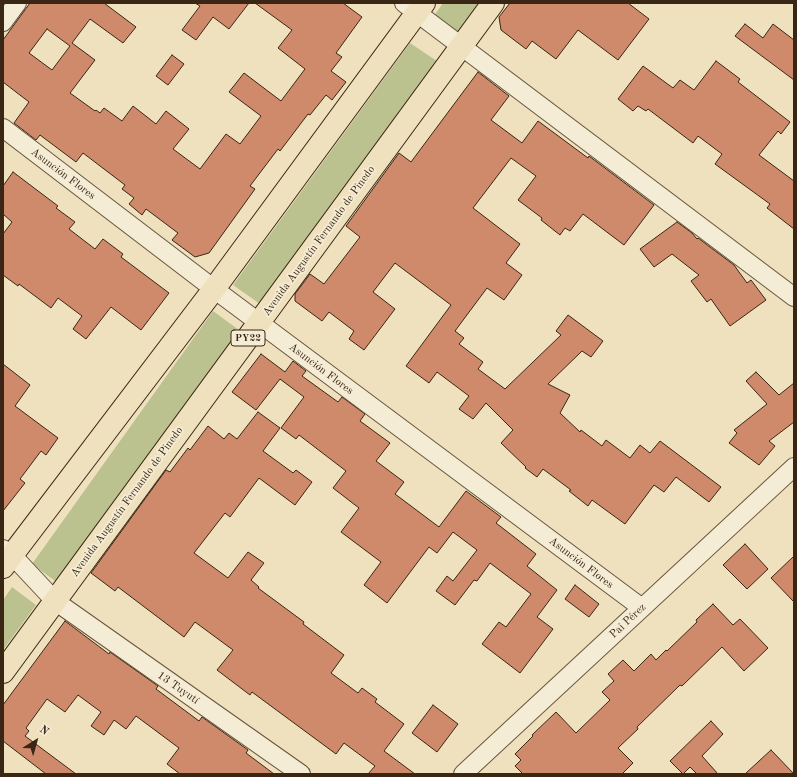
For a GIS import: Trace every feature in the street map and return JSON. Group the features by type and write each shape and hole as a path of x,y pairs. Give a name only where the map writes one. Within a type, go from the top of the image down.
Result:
{"highway":[{"name":"Avenida Augustín Fernando de Pinedo","path":"3,672 493,3"},
{"path":"6,557 214,289 415,6"}],"street":[{"path":"3,22 17,3"},
{"path":"415,6 462,46 794,297"},
{"name":"Asunción Flores","path":"3,128 214,289 642,608"},
{"name":"Pai Pérez","path":"463,774 794,467"},
{"name":"13 Tuyutí","path":"6,557 55,601 301,774"}],"green space":[{"path":"443,3 485,3 458,39 431,20"},
{"path":"410,43 437,61 260,304 233,285"},
{"path":"213,311 239,330 58,583 32,564"},
{"path":"12,587 36,605 3,650 3,600"}],"building":[{"path":"30,3 104,3 136,27 123,43 90,19 72,43 95,60 70,93 95,111 96,110 100,113 104,108 122,121 133,106 156,124 166,111 189,129 173,149 200,169 226,134 240,144 261,116 229,92 244,73 281,101 305,69 278,48 292,30 255,3 343,3 362,17 336,53 342,57 331,71 346,82 332,100 326,95 310,115 308,114 280,151 278,149 250,186 255,189 209,253 195,257 172,240 178,233 146,209 142,215 129,204 134,198 122,189 125,185 83,153 76,162 40,135 36,140 14,123 29,102 3,82 3,40","holes":["47,29 70,46 52,70 29,53"]},
{"path":"195,3 249,3 229,29 213,17 196,40 182,30 200,6"},
{"path":"510,3 628,3 649,19 618,60 578,30 556,59 532,41 526,49 501,30 499,17"},
{"path":"745,24 763,38 773,24 794,40 794,80 735,36"},
{"path":"172,55 184,64 168,85 156,76"},
{"path":"716,61 740,79 738,82 790,122 781,134 778,131 759,155 794,181 794,229 767,208 770,204 715,164 722,154 698,136 693,143 648,109 646,111 638,106 633,111 618,99 643,66 673,88 680,80 694,90"},
{"path":"478,72 509,96 491,120 522,143 538,121 588,158 589,156 654,205 624,245 583,214 570,231 565,228 560,235 541,220 542,218 518,200 536,176 511,158 473,208 520,244 506,263 522,275 504,300 487,288 455,331 464,338 459,344 483,362 478,369 505,389 561,335 556,331 568,315 603,341 591,357 582,351 548,384 570,395 560,413 580,432 581,430 602,446 606,440 630,458 640,445 650,453 660,441 721,487 709,502 676,477 664,492 654,485 625,524 592,500 588,506 569,491 571,490 543,469 537,477 525,468 526,467 501,443 513,430 486,403 473,419 459,409 469,396 437,372 429,383 406,366 451,305 395,263 373,292 395,309 364,350 349,339 354,331 329,312 322,321 295,301 295,294 310,274 324,284 360,237 346,226 399,153 411,162"},
{"path":"13,172 58,206 56,208 75,222 69,229 95,249 103,239 123,254 121,257 169,293 141,330 111,307 86,339 73,329 82,316 58,298 51,308 19,284 18,286 3,275 3,234 12,222 3,214 3,186"},
{"path":"677,222 692,233 697,239 698,238 734,265 747,283 751,280 766,300 730,326 711,299 707,302 691,281 699,275 672,254 654,267 640,249"},
{"path":"261,354 285,372 293,361 306,371 302,376 338,402 342,397 365,414 360,421 390,443 376,461 404,482 395,494 439,527 466,491 501,517 496,523 536,554 527,566 557,590 537,617 553,629 520,673 482,644 499,622 506,627 531,594 490,563 477,581 474,580 455,605 436,591 447,576 453,581 477,550 453,532 437,553 429,547 387,603 364,585 381,562 341,532 359,508 333,488 346,471 299,435 296,439 281,428 304,397 280,379 256,410 232,392"},
{"path":"3,364 30,385 15,406 58,438 46,455 41,451 20,479 25,483 3,511"},
{"path":"756,372 779,395 794,383 794,422 769,441 775,446 759,465 729,443 737,433 734,430 767,404 746,381"},
{"path":"258,412 280,428 263,451 293,473 296,470 312,482 295,505 259,478 230,517 225,513 194,553 228,578 248,552 264,563 251,580 259,587 258,588 304,622 303,624 344,655 331,673 358,693 362,688 377,699 375,702 404,724 384,751 415,774 368,774 375,766 344,743 336,754 252,692 250,695 217,670 233,650 195,622 184,637 118,587 115,591 91,573 166,470 170,472 188,448 190,450 208,426 224,439 229,433 237,439"},
{"path":"745,544 768,569 747,589 723,565"},
{"path":"794,556 794,602 771,578"},
{"path":"575,585 599,604 589,617 565,599"},
{"path":"713,604 733,625 740,619 768,648 744,671 722,647 682,686 680,685 618,748 633,763 622,774 523,774 515,766 521,760 515,754 556,712 576,733 610,700 602,692 614,681 608,674 623,660 634,671 651,654 656,660 697,622 696,620"},
{"path":"65,621 109,654 110,652 158,686 156,689 199,721 202,717 248,750 246,753 274,774 180,774 167,764 179,748 136,716 126,729 114,720 104,735 91,726 101,712 78,695 65,712 47,699 26,728 29,731 25,736 76,774 46,774 3,741 3,705"},
{"path":"433,705 458,724 437,752 412,733"},
{"path":"711,721 723,734 702,756 718,774 697,774 690,767 683,774 670,761"},
{"path":"771,750 794,774 745,774"}]}
